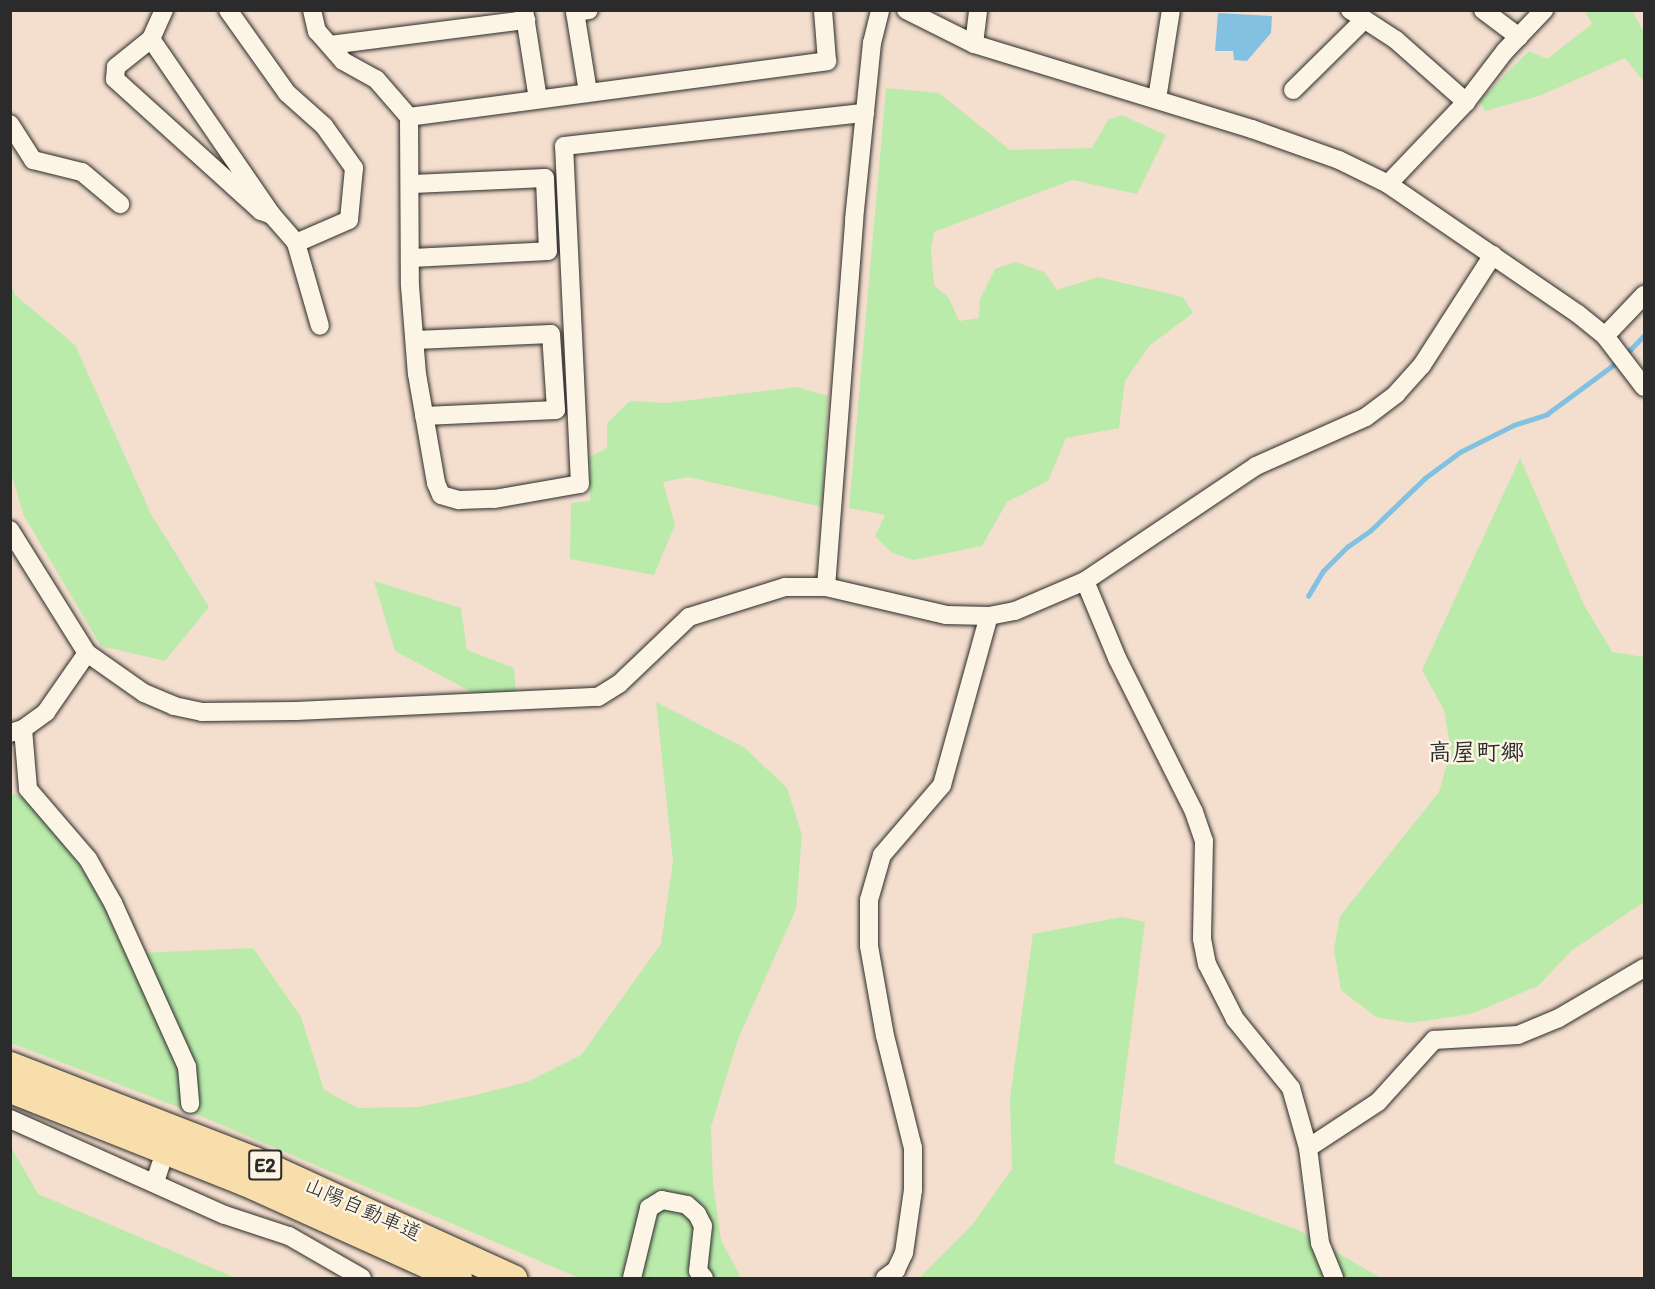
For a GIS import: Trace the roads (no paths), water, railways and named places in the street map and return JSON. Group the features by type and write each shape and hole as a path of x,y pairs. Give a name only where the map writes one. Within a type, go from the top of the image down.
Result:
{"highway":[{"name":"山陽自動車道","path":"10,1065 254,1160 513,1278"},
{"name":"山陽自動車道","path":"10,1089 245,1182 458,1278"}],"street":[{"path":"164,10 151,39 116,67 115,79 261,211 272,214"},
{"path":"228,10 287,93 324,126 354,168 349,220 296,243"},
{"path":"312,10 317,31 343,61 376,78 409,117 413,184 410,286 424,416 441,495 494,499 580,484 564,146 865,113"},
{"path":"588,92 575,12 589,10"},
{"path":"409,117 827,61 823,10"},
{"path":"826,587 865,113 880,10"},
{"path":"906,10 974,44 1157,99 1339,160 1388,184 1493,255 1605,336 1644,387"},
{"path":"974,44 978,10"},
{"path":"1157,99 1171,10"},
{"path":"1483,10 1519,37"},
{"path":"1388,184 1466,102 1544,10"},
{"path":"330,45 525,15 538,99"},
{"path":"1293,90 1357,16 1396,40 1466,102"},
{"path":"151,39 272,214 296,243 320,326"},
{"path":"10,124 33,160 82,172 120,204"},
{"path":"412,258 548,251 545,178 413,184"},
{"path":"10,530 87,653 144,693 174,706 202,712 570,701 597,697 618,684 689,617 785,587 826,587 946,615 989,616 1015,612 1085,581 1256,466 1366,417 1396,394 1422,365 1493,255"},
{"path":"1605,336 1644,295"},
{"path":"416,340 551,334 556,410 424,416"},
{"path":"1085,581 1117,657 1194,812 1204,841 1202,916 1207,964 1235,1019 1291,1088 1308,1148 1320,1243 1334,1278"},
{"path":"885,1278 896,1270 904,1253 913,1190 913,1148 885,1036 869,946 869,900 882,855 942,785 989,616"},
{"path":"87,653 46,712 17,731 28,789 88,859 113,903 187,1067 190,1104"},
{"path":"1308,1148 1378,1102 1434,1040 1518,1035 1558,1018 1644,968"},
{"path":"10,1119 225,1215 289,1236 362,1278"},
{"path":"155,1182 161,1164"},
{"path":"632,1278 650,1208 662,1200 687,1205 697,1214 703,1226 699,1271 704,1278"}],"water":[{"path":"1218,13 1272,16 1271,33 1247,61 1234,60 1233,51 1215,51"}],"waterway":[{"path":"1625,355 1644,335"},
{"path":"1308,596 1323,571 1347,547 1371,530 1425,478 1460,452 1514,425 1547,414 1619,361"}],"district":[{"name":"高屋町郷","path":"1476,752"}]}
